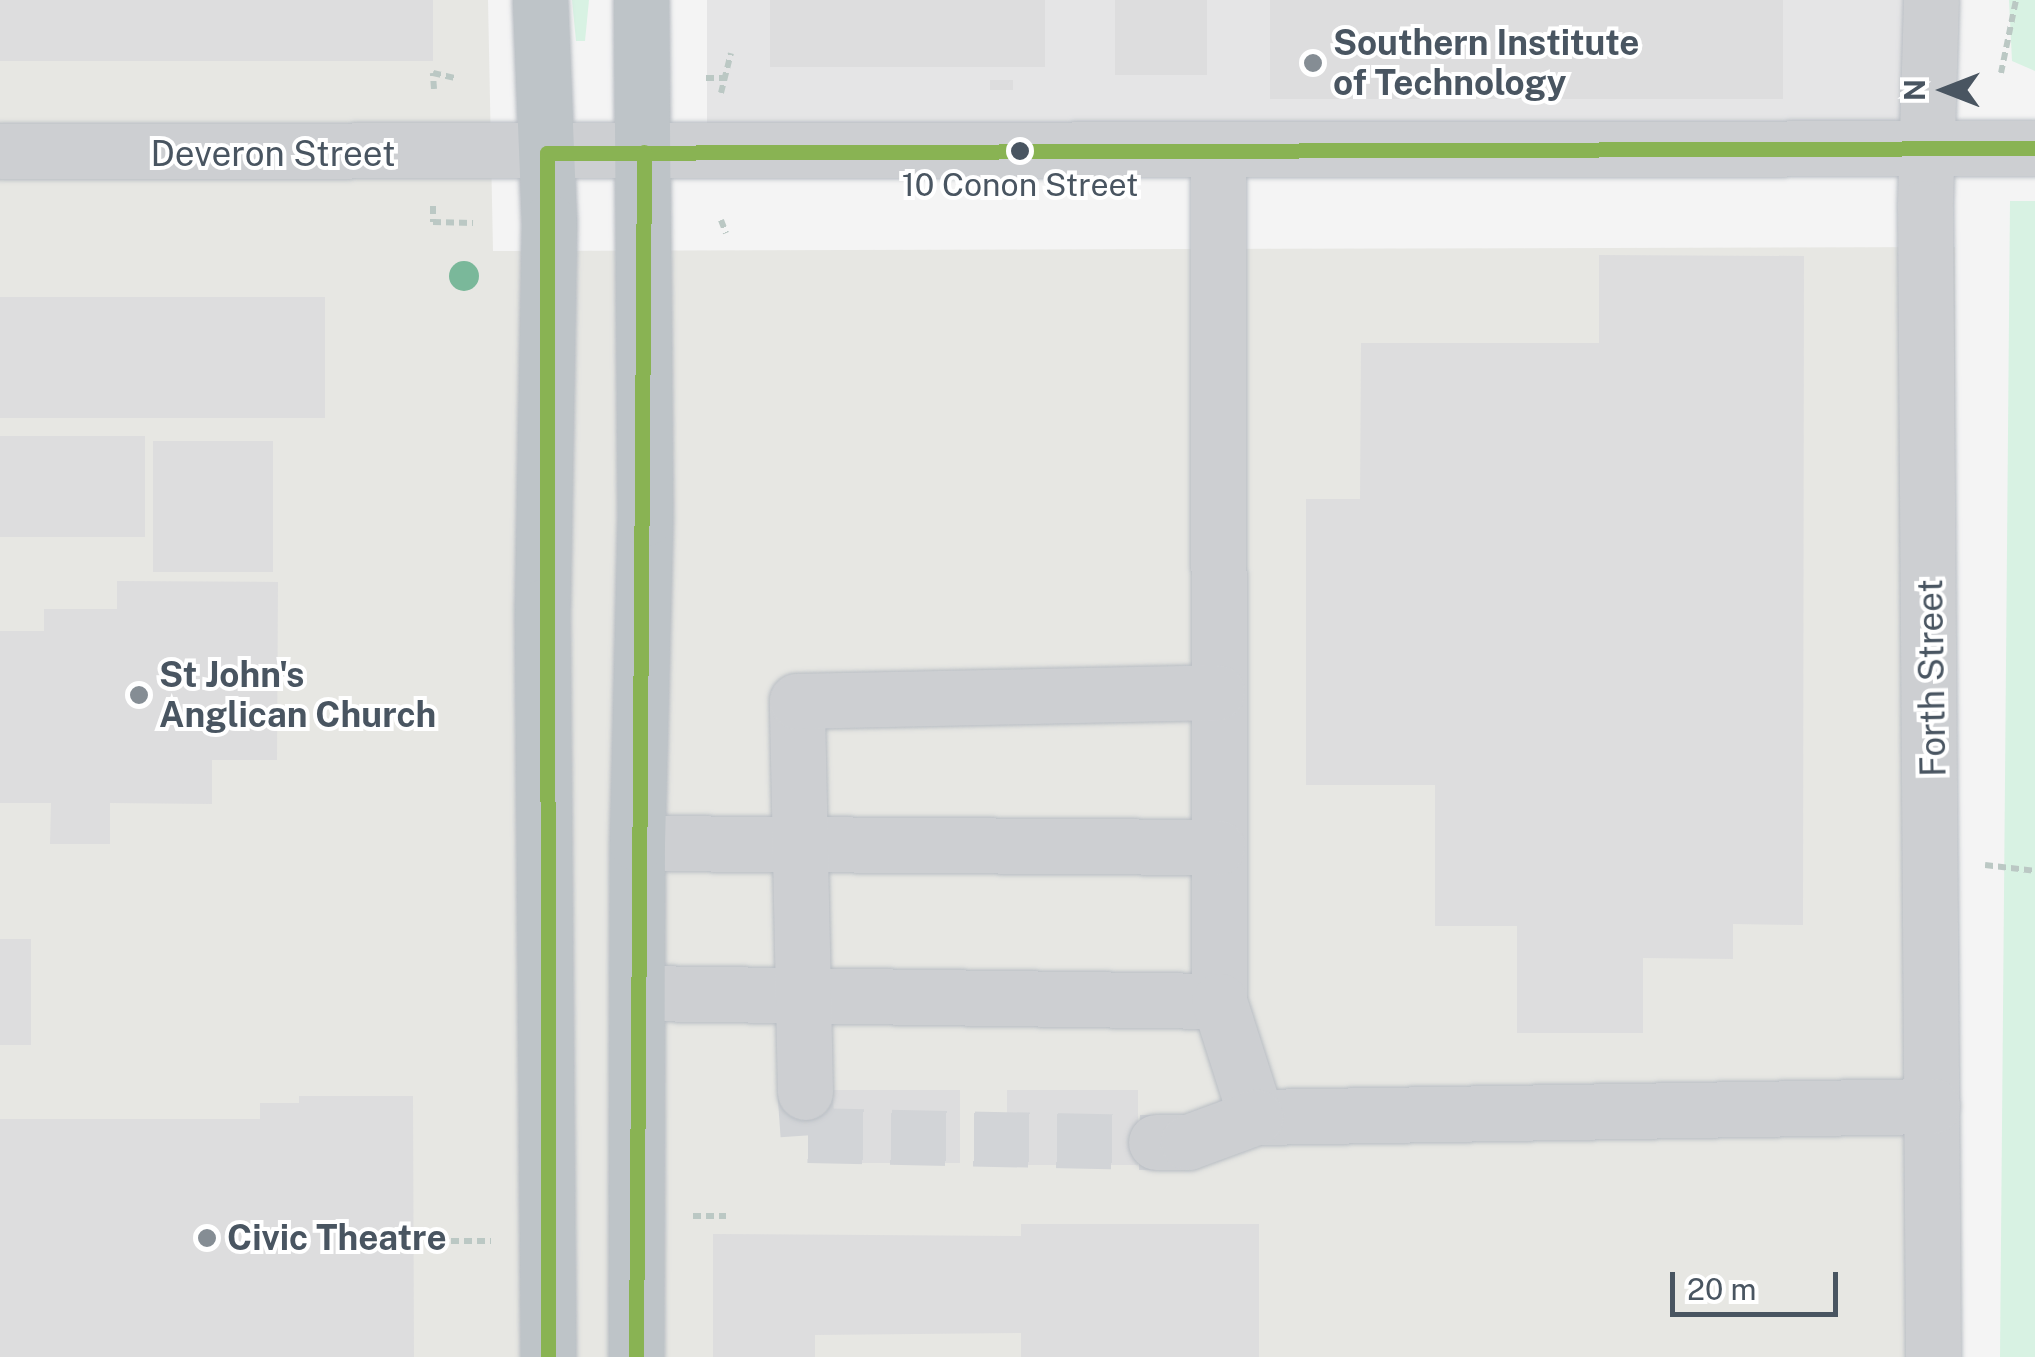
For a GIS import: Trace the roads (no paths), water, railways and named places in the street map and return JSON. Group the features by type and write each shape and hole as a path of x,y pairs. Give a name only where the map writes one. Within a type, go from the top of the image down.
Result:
{"highway":[{"path":"540,0 547,153 548,1357"},
{"path":"636,1357 644,152 641,0"}],"street":[{"name":"Forth Street","path":"1931,0 1928,148 1932,1357"},
{"name":"Deveron Street","path":"0,151 2035,148"},
{"path":"1218,150 1219,1001 1256,1117"},
{"path":"805,1092 800,1000 797,702 1216,692"},
{"path":"637,843 1216,847"},
{"path":"638,993 800,1000 1219,1001"},
{"path":"1156,1142 1188,1142 1256,1117 1932,1106"}],"tunnel":[{"path":"805,1092 808,1135 1156,1142"}],"place":[{"name":"Southern Institute of Technology","path":"1313,63"},
{"name":"10 Conon Street","path":"1020,151"},
{"name":"St John's Anglican Church","path":"139,695"},
{"name":"Civic Theatre","path":"207,1238"}]}
